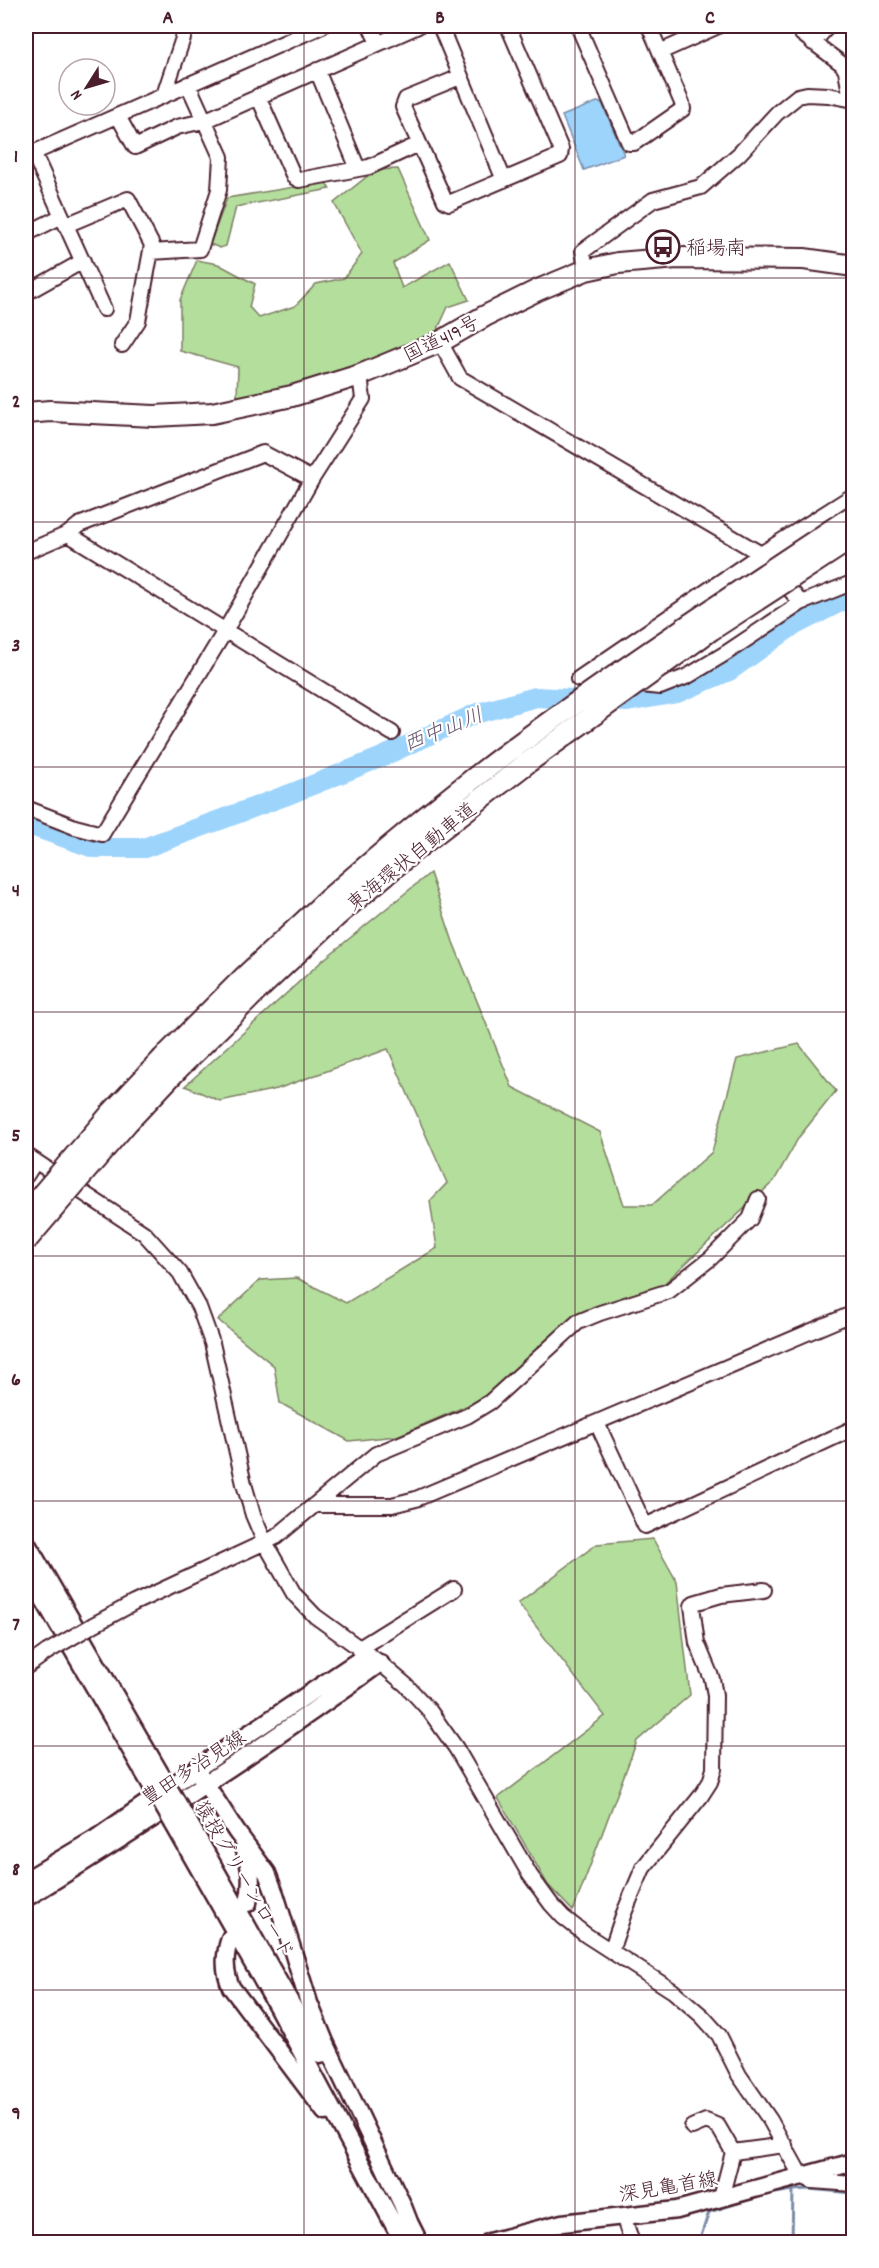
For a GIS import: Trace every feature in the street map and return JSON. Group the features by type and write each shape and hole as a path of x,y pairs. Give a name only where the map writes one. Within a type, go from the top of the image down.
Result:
{"highway":[{"name":"国道419号","path":"26,413 50,411 154,416 212,413 292,396 360,375 440,342 527,296 586,270 618,263 677,258 804,259 854,266"},
{"name":"東海環状自動車道","path":"26,1213 112,1112 257,991 333,907 404,834 513,748 694,620 854,515"},
{"name":"東海環状自動車道","path":"333,907 416,849 564,736 711,630 854,537"},
{"name":"東海環状自動車道","path":"26,1241 170,1064"},
{"path":"26,1251 81,1176"}],"main road":[{"name":"猿投グリーンロード","path":"26,1542 179,1819 294,2036 410,2237"},
{"name":"猿投グリーンロード","path":"26,1569 156,1779"},
{"name":"豊田多治見線","path":"26,1880 95,1839 196,1769 368,1656"},
{"name":"豊田多治見線","path":"26,1898 207,1784 305,1718 368,1656"},
{"path":"196,1769 239,1835 267,1872 309,2003 324,2042 402,2204 410,2237"},
{"path":"239,1835 251,1870 252,1883 248,1903"},
{"path":"230,1938 225,1957 225,1968 231,1988 323,2109 410,2237"},
{"name":"深見亀首線","path":"489,2242 562,2223 677,2210 854,2162"}],"street":[{"path":"164,95 187,26"},
{"path":"104,309 64,220 29,154 322,26"},
{"path":"370,26 378,43"},
{"path":"118,116 135,147 177,128 204,121 418,26"},
{"path":"440,26 504,180"},
{"path":"460,77 406,99 403,107 445,201 449,203 560,156 561,149 508,26"},
{"path":"578,26 629,143 634,142 683,109 649,26"},
{"path":"660,52 718,26"},
{"path":"586,270 583,251 653,200 700,187 739,154 777,113 798,96 814,94 852,100 846,71 842,64 802,34 797,26"},
{"path":"813,43 828,26"},
{"path":"317,70 358,169"},
{"path":"151,252 200,249 219,190 221,157 188,84"},
{"path":"258,96 294,177 299,180 369,167 419,144"},
{"path":"26,234 128,199 152,245 138,321 122,345"},
{"path":"26,293 83,261"},
{"path":"440,342 460,378 761,554 801,603"},
{"path":"26,808 75,827 102,834 225,631 312,479 363,399 360,375"},
{"path":"26,552 68,534 79,525 262,453 312,479"},
{"path":"854,495 761,554 578,679 660,687 688,676 801,603 854,582"},
{"path":"68,534 392,733"},
{"path":"26,1176 30,1159 144,1233 169,1260 190,1289 212,1343 253,1515 265,1543 304,1607 418,1697 439,1722 530,1875 551,1904 573,1926 674,1991 719,2035 739,2075 770,2120 801,2176 812,2181 854,2184"},
{"path":"26,1667 47,1652 134,1603 276,1537 376,1454 477,1412 578,1322 669,1291 711,1258 750,1219 758,1199"},
{"path":"314,1505 392,1505 416,1499 854,1313"},
{"path":"597,1423 645,1526 854,1428"},
{"path":"368,1656 453,1589"},
{"path":"611,1952 643,1868 701,1796 714,1769 715,1695 712,1679 697,1643 692,1605 720,1595 764,1590"},
{"path":"692,2127 706,2121 717,2126 733,2152 721,2199"},
{"path":"733,2152 784,2145"},
{"path":"622,2216 632,2242"}],"green space":[{"path":"398,169 430,240 393,263 402,288 450,261 469,300 448,307 437,331 394,353 306,385 237,397 238,367 180,351 180,300 197,260 218,264 255,284 249,307 259,318 295,306 316,284 344,278 362,254 334,203 375,170"},
{"path":"325,182 330,189 236,207 226,246 220,248 210,244 227,198"},
{"path":"430,873 453,942 512,1087 600,1132 624,1205 652,1205 712,1152 737,1059 799,1044 836,1091 799,1137 774,1181 654,1293 578,1314 487,1397 397,1436 349,1441 280,1403 274,1366 218,1320 260,1280 297,1278 346,1303 437,1248 430,1201 447,1183 388,1049 277,1089 220,1101 185,1086 323,960"},
{"path":"653,1539 677,1582 690,1695 637,1741 573,1911 548,1885 498,1798 605,1716 518,1603 597,1544"}],"water":[{"path":"597,102 602,103 624,155 584,170 562,116"}],"waterway":[{"name":"西中山川","path":"26,824 94,848 144,848 382,757 475,714 536,697 627,702 677,693 729,671 791,627 854,595"},
{"path":"699,2242 709,2212 764,2195 793,2190"},
{"path":"792,2242 793,2190 854,2193"}],"place":[{"name":"稲場南","path":"663,247"}]}
